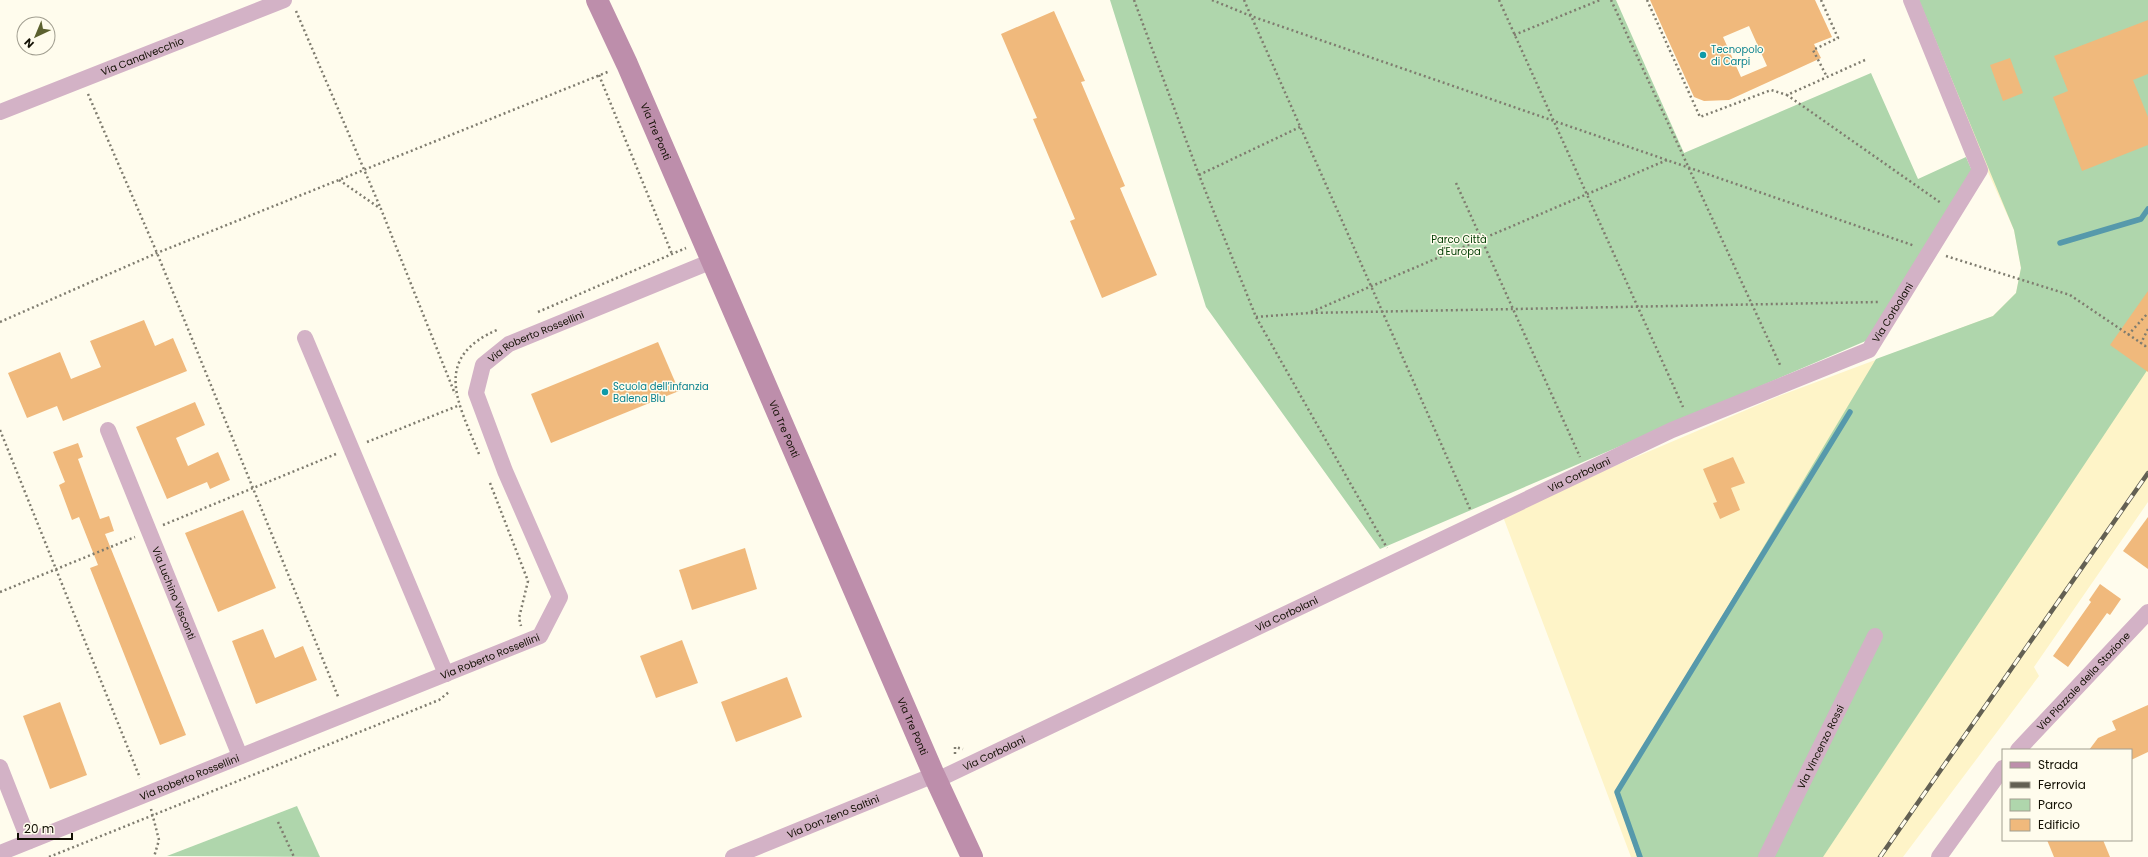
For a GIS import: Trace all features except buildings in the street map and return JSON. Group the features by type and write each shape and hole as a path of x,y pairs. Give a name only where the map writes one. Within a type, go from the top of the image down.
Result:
{"street":[{"name":"Via Tre Ponti","path":"597,0 627,64 935,777 972,857"},
{"name":"Via Corbolani","path":"935,777 1672,430 1869,350 1980,170 1911,0"},
{"name":"Via Canalvecchio","path":"0,112 82,80 289,4"},
{"name":"Via Roberto Rossellini","path":"0,853 540,636 560,597 505,471 476,393 483,365 509,344 712,261"},
{"path":"305,338 446,674"},
{"name":"Via Luchino Visconti","path":"108,430 240,756"},
{"name":"Via Piazzale della Stazione","path":"2019,749 2148,612"},
{"name":"Via Vincenzo Rossi","path":"1766,857 1875,636"},
{"path":"0,766 29,841"},
{"path":"1939,857 2002,769"},
{"name":"Via Don Zeno Saltini","path":"733,857 935,777"}],"path":[{"path":"1134,0 1198,175 1256,317 1388,549"},
{"path":"1212,0 1251,16 1931,251 2070,295 2147,347 2148,343"},
{"path":"1244,0 1470,510"},
{"path":"1499,0 1685,411"},
{"path":"1514,35 1600,0"},
{"path":"1611,0 1783,372"},
{"path":"1647,0 1700,118 1771,90 1787,95 1954,212"},
{"path":"1821,0 1838,38 1814,50 1827,77"},
{"path":"289,4 382,209 457,398"},
{"path":"1787,95 1865,60"},
{"path":"0,322 157,253 627,64"},
{"path":"599,75 672,254"},
{"path":"82,80 157,253 346,714"},
{"path":"1198,175 1300,127"},
{"path":"1308,313 1667,160"},
{"path":"338,180 382,209"},
{"path":"1456,183 1580,457"},
{"path":"1256,317 1308,313 1899,302"},
{"path":"2128,335 2148,314"},
{"path":"2141,343 2148,329"},
{"path":"0,430 146,794 159,840 154,857"},
{"path":"0,592 56,570"},
{"path":"278,822 294,857"}],"shaded area":[{"path":"1911,0 2148,0 2148,502 2034,667 2039,676 1903,857 1631,857 1502,514 1779,396 1993,316 2016,293 2021,268 2014,230"}],"green space":[{"name":"Parco Città d'Europa","path":"1110,0 1616,0 1684,153 1871,73 1918,179 1966,157 1973,173 1868,340 1380,549 1206,307"},
{"path":"1919,0 2148,0 2148,369 1823,857 1637,857 1617,792 1876,359 1993,316 2016,293 2021,268 2014,230"},
{"path":"297,806 320,857 167,856"}],"waterway":[{"path":"2060,243 2141,219 2148,209"},
{"path":"1640,857 1617,792 1850,412"}],"railway":[{"path":"1880,857 2148,473"}],"place":[{"name":"Tecnopolo di Carpi","path":"1703,55"},
{"name":"Scuola dell’infanzia Balena Blu","path":"605,392"}]}
